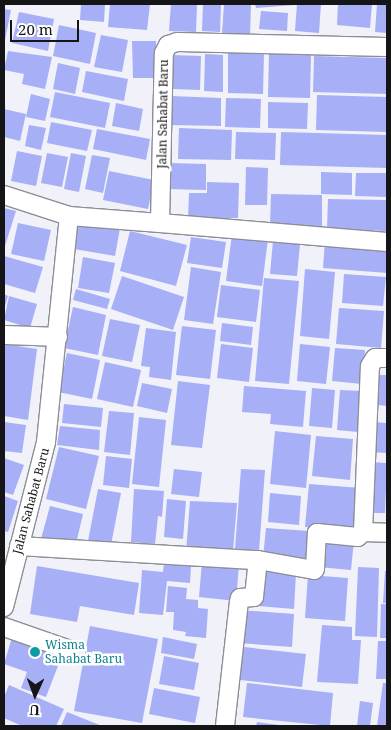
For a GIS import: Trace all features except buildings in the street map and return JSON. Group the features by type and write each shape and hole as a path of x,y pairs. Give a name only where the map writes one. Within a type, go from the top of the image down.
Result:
{"street":[{"name":"Jalan Sahabat Baru","path":"160,223 164,53 168,45 177,42 387,47"},
{"path":"4,195 69,216 387,242"},
{"name":"Jalan Sahabat Baru","path":"4,607 13,550 46,442 69,216"},
{"path":"4,335 58,337"},
{"path":"13,550 258,560 314,570 316,568 317,534 358,537 363,532 370,366 375,358 387,358"},
{"path":"363,532 387,533"},
{"path":"225,726 240,598 254,597 258,560"},
{"path":"4,627 67,649"}],"place":[{"name":"Wisma Sahabat Baru","path":"35,652"}]}
